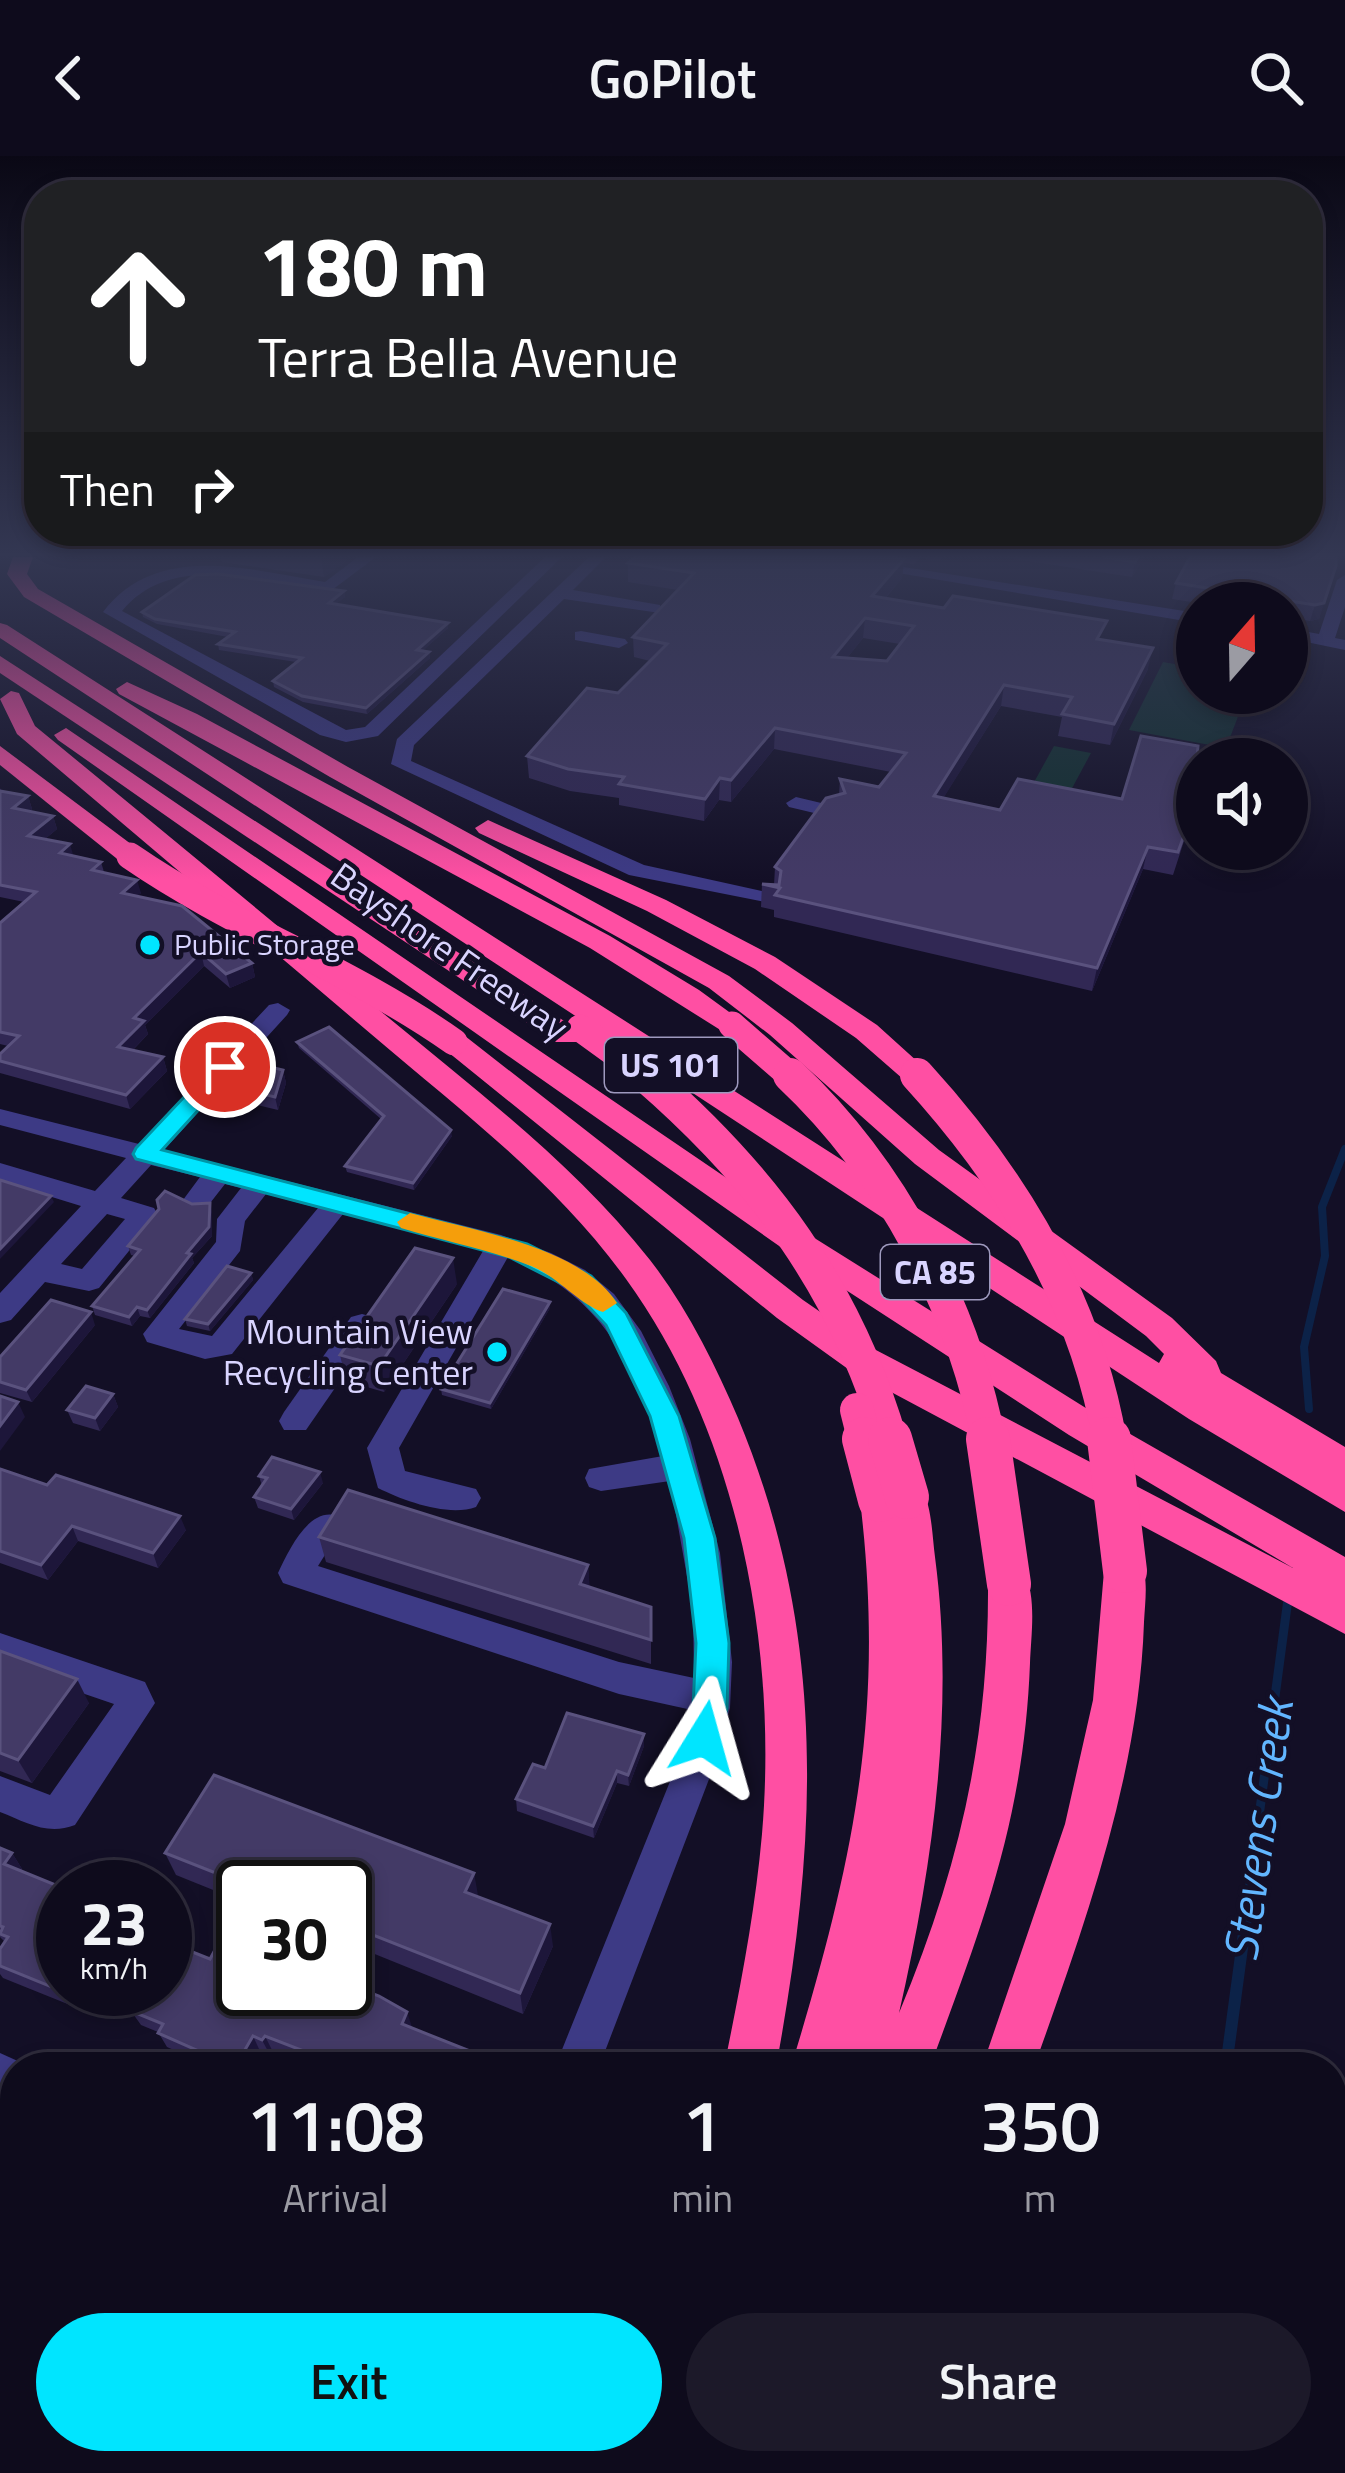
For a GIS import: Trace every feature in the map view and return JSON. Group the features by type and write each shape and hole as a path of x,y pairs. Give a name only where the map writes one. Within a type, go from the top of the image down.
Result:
{"highway":[{"path":"3,665 574,1032"},
{"path":"38,665 574,1032 665,1110 721,1166 771,1230 810,1296 894,1499 922,1623 918,1782 899,1905 865,2052"},
{"name":"US 101","path":"56,665 1048,1310 1345,1496"},
{"name":"Bayshore Freeway","path":"83,665 1345,1466"},
{"path":"156,665 718,982 782,1029 927,1157 1160,1327 1227,1394"},
{"name":"CA 85","path":"112,683 178,711 370,821 616,952 732,1024 830,1114 888,1190 928,1259 964,1344 988,1423 1002,1502 1009,1584 1008,1690 993,1801 979,1863 910,2052"},
{"path":"6,694 26,729 523,1145 598,1215 657,1294 712,1393 762,1541 776,1608 785,1690 784,1856 778,1922 753,2052"},
{"name":"Bayshore Freeway","path":"6,694 804,1247 1082,1425 1345,1578"},
{"path":"230,708 726,938 827,1000 914,1072 999,1171 1068,1294 1094,1365 1111,1441 1125,1571 1120,1675 1101,1786 1070,1899 1014,2052"},
{"path":"0,731 241,910"},
{"path":"0,753 130,856 194,898 386,995 454,1042 790,1309 861,1359 1345,1616"},
{"path":"821,2052 867,1894 890,1774 894,1499"}],"street":[{"path":"208,665 327,731 346,736 371,732 441,665"},
{"path":"487,665 404,743 401,764 467,787 637,870 767,899"},
{"path":"795,804 831,811"},
{"path":"0,1312 278,1010"},
{"path":"0,1117 337,1203 425,1237 498,1244 563,1270 601,1300 648,1379 681,1466 712,1611 711,1698 704,1738 583,2052"},
{"path":"0,1172 144,1215 89,1281 39,1270"},
{"path":"197,1200 219,1173"},
{"path":"260,1184 231,1219 230,1244 158,1334 205,1348 221,1346 337,1203"},
{"path":"464,1498 406,1487 390,1479 383,1448 498,1244"},
{"path":"295,1421 377,1305"},
{"path":"601,1478 681,1466"},
{"path":"326,1526 295,1573 619,1678 711,1698"},
{"path":"0,1649 132,1694 136,1702 61,1812 49,1813 0,1794"}],"green space":[{"path":"1161,665 1176,665 1176,714 1239,714 1230,738 1176,739 1129,730"},
{"path":"1054,746 1091,753 1070,792 1033,784"}],"building":[{"path":"293,665 414,665 366,708 302,696 273,681"},
{"path":"646,665 1144,665 1114,724 1062,714 1072,697 1004,685 934,796 1000,810 1018,779 1122,799 1141,736 1176,742 1176,852 1148,847 1097,968 775,895 780,888 762,884 779,885 781,871 775,867 826,798 845,793 840,779 879,787 906,753 775,728 731,780 720,778 705,799 619,784 624,777 568,769 527,756 587,688 618,693"},
{"path":"0,791 28,796 13,808 53,816 28,836 70,844 60,853 101,862 92,870 137,880 122,893 182,906 252,963 226,974 201,952 134,1018 144,1021 118,1047 163,1057 126,1095 0,1061 0,1054 19,1036 0,1032 0,923 36,892 0,885"},
{"path":"329,1027 451,1130 413,1183 345,1166 384,1116 297,1042"},
{"path":"262,1065 283,1070 275,1097 241,1089"},
{"path":"0,1180 51,1196 0,1249"},
{"path":"165,1191 192,1204 210,1203 209,1227 147,1310 137,1307 129,1317 92,1306 140,1250 128,1246 159,1209 157,1200"},
{"path":"415,1248 453,1258 379,1366 340,1355"},
{"path":"227,1266 251,1273 208,1324 185,1319"},
{"name":"Mountain View Recycling Center","path":"503,1289 550,1302 490,1403 441,1389"},
{"path":"51,1300 91,1312 26,1390 0,1382 0,1357"},
{"path":"86,1386 113,1394 95,1418 67,1410"},
{"path":"0,1396 18,1402 0,1426"},
{"path":"272,1457 320,1472 291,1509 254,1497 267,1478 259,1476"},
{"path":"0,1469 47,1485 56,1475 180,1516 153,1553 72,1526 41,1565 0,1551"},
{"path":"348,1490 588,1565 580,1584 651,1607 651,1640 319,1537"},
{"path":"0,1651 77,1679 18,1760 0,1753"},
{"path":"567,1713 644,1734 628,1775 617,1771 593,1826 516,1799 533,1764 545,1768"},
{"path":"214,1775 474,1873 465,1892 550,1924 520,1993 372,1935 372,1860 216,1860 216,1873 165,1853"},
{"path":"0,1848 12,1853 4,1864 36,1877 36,1981 0,1966 0,1949 8,1937 0,1934"},
{"path":"216,1948 216,2016 372,2016 372,1993 407,2012 402,2024 472,2052 306,2052 253,2036 244,2052 201,2052 158,2033 163,2024 143,2016 192,2016 192,1952 210,1959"}],"waterway":[{"name":"Stevens Creek","path":"1309,1409 1304,1347 1325,1256 1322,1207 1345,1149"},
{"name":"Stevens Creek","path":"1248,1899 1288,1599"},
{"name":"Stevens Creek","path":"1228,2052 1249,1896"}],"slow traffic":[{"path":"410,1222 542,1260 582,1282 603,1303"}],"place":[{"name":"Public Storage","path":"150,945"},
{"name":"Mountain View Recycling Center","path":"497,1352"}],"route":[{"path":"225,1067 145,1154 518,1250 582,1282 616,1320 664,1416 690,1495 712,1611 713,1677 704,1738"}]}
